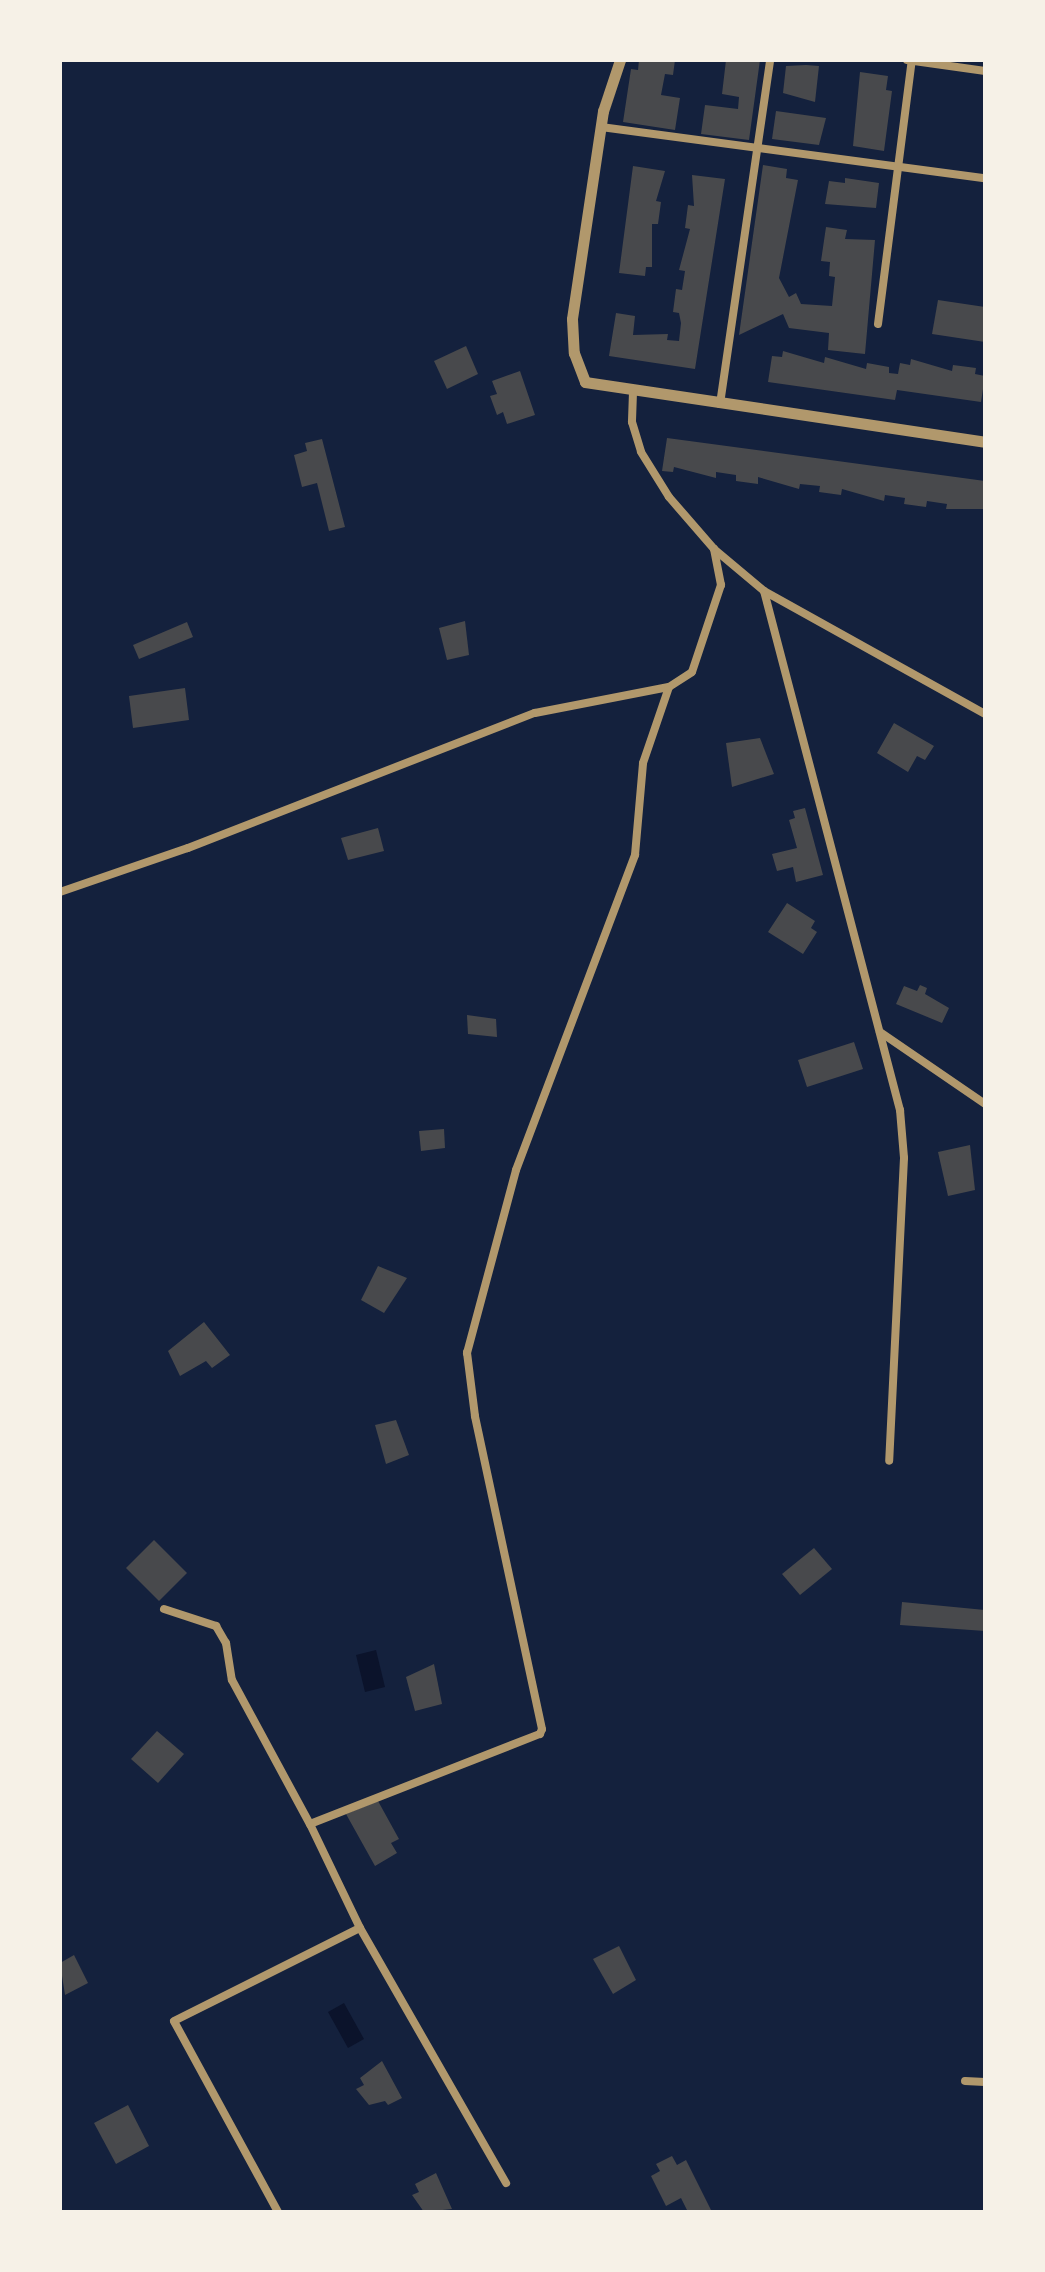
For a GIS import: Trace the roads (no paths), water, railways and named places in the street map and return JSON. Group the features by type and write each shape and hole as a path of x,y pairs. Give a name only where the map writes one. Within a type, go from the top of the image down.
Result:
{"street":[{"path":"620,60 601,127 572,319 574,353 585,382 633,392 985,442"},
{"path":"720,404 770,60"},
{"path":"878,324 910,60 985,71"},
{"path":"601,127 985,178"},
{"path":"633,392 632,422 641,452 669,497 714,549 764,591 985,714"},
{"path":"60,892 188,848 535,713 669,687 692,672 721,585 714,549"},
{"path":"764,591 900,1110 904,1158 889,1461"},
{"path":"310,1824 540,1734 542,1729 475,1416 467,1353 516,1170 635,855 643,763 669,687"},
{"path":"879,1032 985,1104"},
{"path":"164,1609 216,1626 226,1643 232,1680 310,1824 360,1928 506,2183"},
{"path":"278,2212 174,2021 360,1928"},
{"path":"965,2081 985,2082"}],"water":[{"path":"376,1650 385,1687 365,1692 356,1655"},
{"path":"344,2003 364,2039 348,2048 328,2012"}]}
